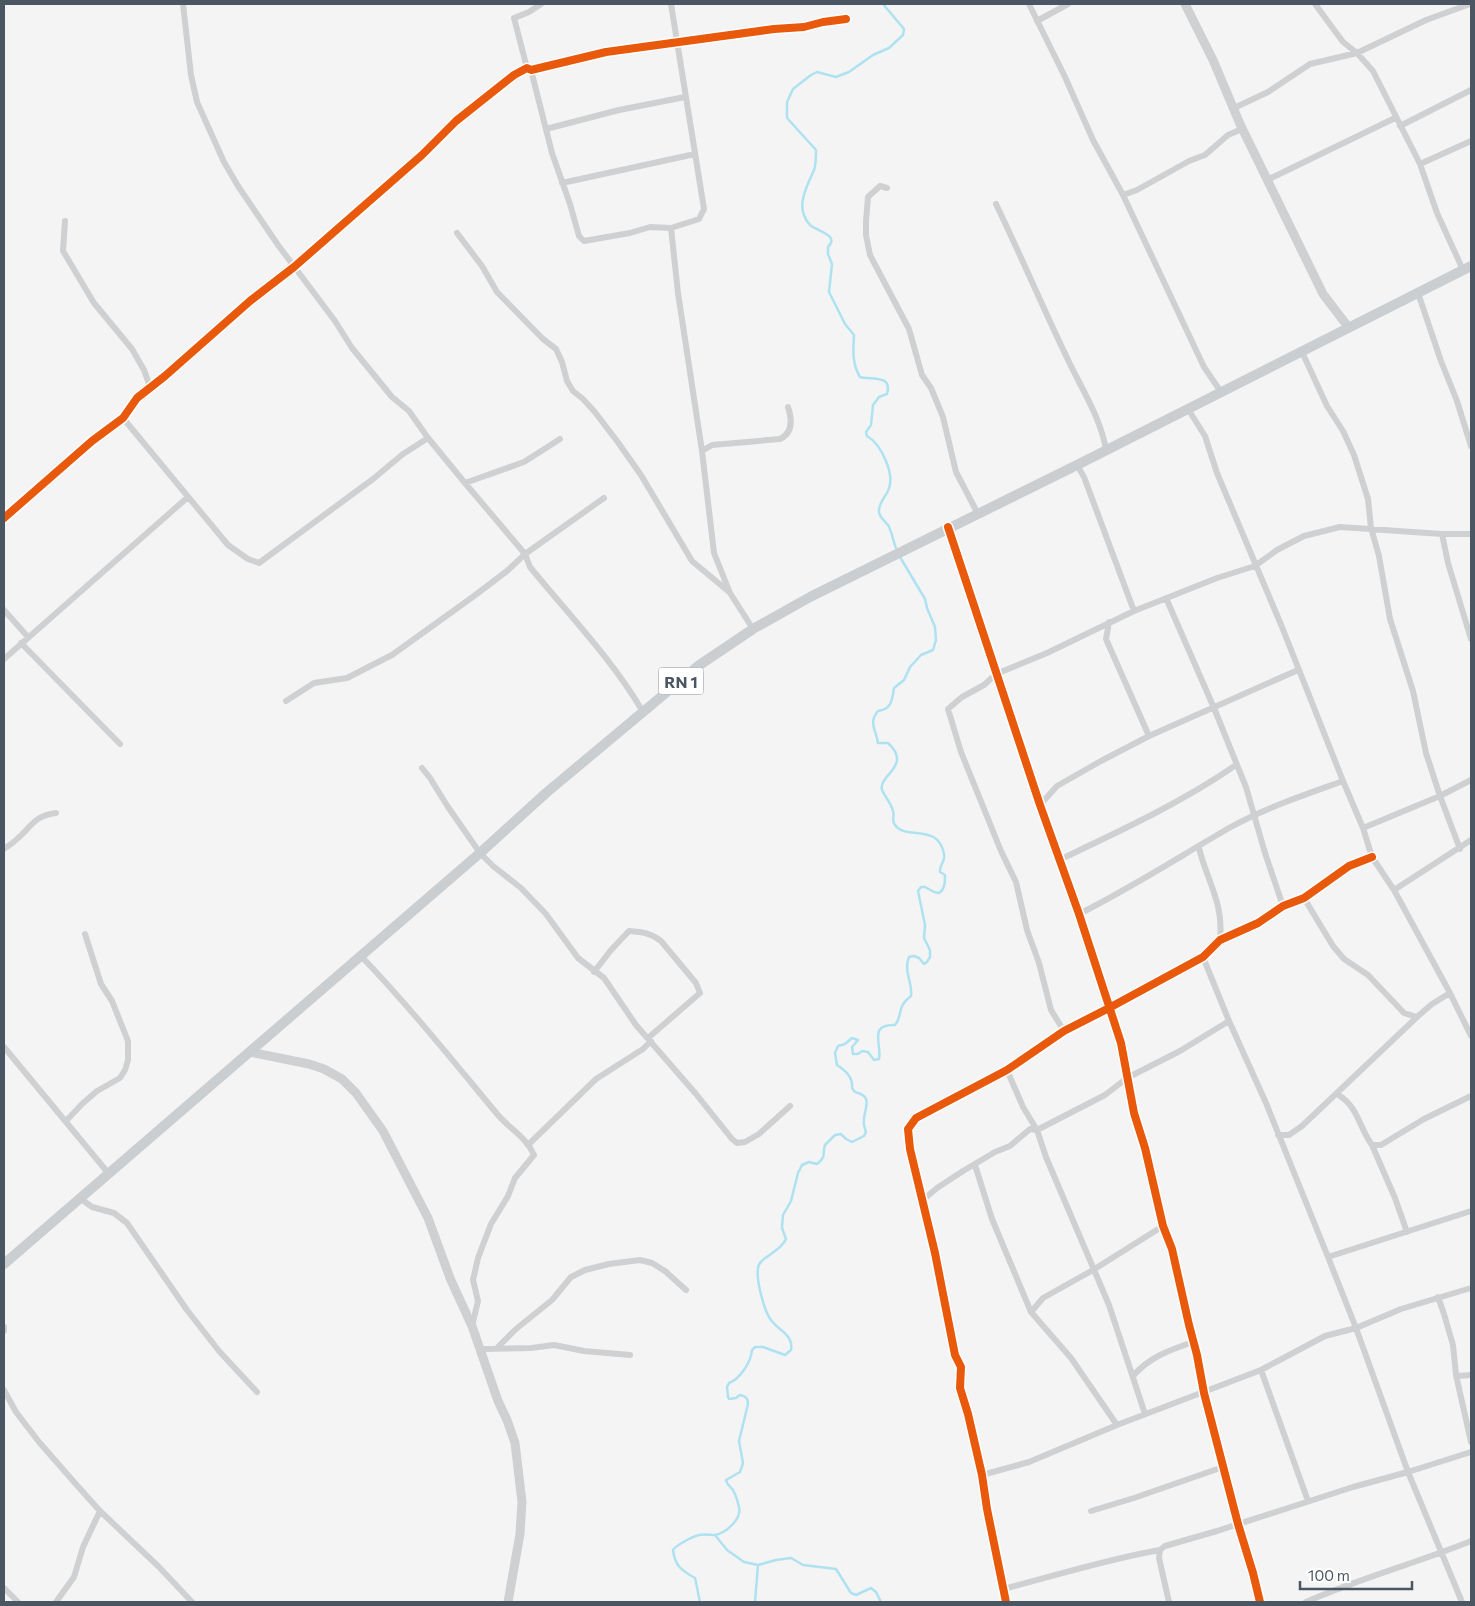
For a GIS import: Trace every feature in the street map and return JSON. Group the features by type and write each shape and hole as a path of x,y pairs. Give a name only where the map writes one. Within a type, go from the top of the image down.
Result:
{"main road":[{"name":"RN 1","path":"4,1264 546,794 698,666 753,628 948,527 1077,465 1467,268"}],"street":[{"path":"184,4 191,74 197,102 224,162 238,186 294,268 335,321 352,348 392,397 409,411 465,484 525,554 530,567 606,656 643,712"},
{"path":"541,4 529,12 514,18 552,153 579,236 584,241 630,233 650,227 671,228 699,218 704,209 671,4"},
{"path":"1029,4 1204,367 1221,392"},
{"path":"1037,21 1068,4"},
{"path":"1185,4 1199,30 1242,129 1323,294 1349,328"},
{"path":"1315,4 1343,42 1357,53 1373,71 1420,164 1437,213 1467,268"},
{"path":"1234,108 1268,92 1310,64 1357,53 1426,20 1470,4"},
{"path":"4,518 92,441 123,418 136,398 165,376 250,301 294,268 422,155 456,121 514,74 606,52 774,29 804,27 846,19"},
{"path":"1400,126 1471,90"},
{"path":"546,129 619,110 685,97"},
{"path":"1267,180 1396,118"},
{"path":"1123,196 1205,155 1228,135 1242,129"},
{"path":"1420,164 1471,141"},
{"path":"562,182 695,154"},
{"path":"886,188 880,186 868,198 866,235 870,255 909,328 922,375 943,417 956,472 978,514"},
{"path":"996,204 1069,362 1086,394 1103,435 1106,450"},
{"path":"65,221 63,251 94,303 132,349 144,370 150,387"},
{"path":"671,228 714,553 730,593 753,628"},
{"path":"457,233 482,266 497,292 543,339 556,349 573,391 594,411 641,475 692,561 730,593"},
{"path":"1418,293 1457,401 1471,446"},
{"path":"1302,352 1327,406 1343,431 1354,455 1368,499 1371,528 1379,556 1390,619 1413,691 1426,753 1460,849"},
{"path":"702,451 712,446 780,439 786,436 790,430 791,416 788,407"},
{"path":"1188,409 1205,436 1217,473 1282,627 1342,781 1363,828 1372,857 1394,890 1471,1036"},
{"path":"123,418 228,545 259,564 373,479 403,454 428,438"},
{"path":"465,484 524,462 560,439"},
{"path":"1077,465 1084,477 1134,611"},
{"path":"4,658 188,497"},
{"path":"286,700 314,683 347,678 392,655 507,571 525,554 604,498"},
{"path":"948,527 1121,1043 1127,1078 1163,1226 1172,1249 1193,1342 1198,1356 1204,1393 1260,1602"},
{"path":"1064,1031 1051,1010 1039,963 1027,930 1016,882 961,752 948,709 962,697 984,685 996,674 1047,653 1134,611 1217,578 1255,566 1277,550 1304,536 1340,527 1442,534 1471,534"},
{"path":"1442,534 1448,563 1471,639"},
{"path":"1166,598 1246,787 1283,906"},
{"path":"4,610 28,637"},
{"path":"1109,622 1106,639 1149,736"},
{"path":"21,643 120,744"},
{"path":"1040,805 1057,786 1149,736 1298,670"},
{"path":"1059,860 1156,814 1208,784 1236,765"},
{"path":"422,768 480,853 540,907 560,931 578,958 604,978 636,1025 696,1094 716,1121 737,1143 745,1142 759,1134 790,1106"},
{"path":"1363,828 1440,796 1471,780"},
{"path":"1079,914 1122,892 1230,828 1296,797 1342,781"},
{"path":"4,849 17,839 37,818 46,814 56,813"},
{"path":"1394,890 1460,849 1471,840"},
{"path":"1199,848 1219,909 1222,924 1220,940"},
{"path":"1006,1602 982,1475 960,1388 961,1367 955,1355 935,1254 910,1149 908,1129 916,1118 1007,1070 1064,1031 1203,957 1220,940 1258,923 1283,906 1304,898 1349,866 1372,857"},
{"path":"1304,898 1333,946 1344,959 1368,975 1404,1013 1417,1017"},
{"path":"529,1144 596,1080 643,1049 649,1040 700,993 696,983 661,941 644,932 629,931 594,972"},
{"path":"66,1121 98,1091 120,1078 128,1060 128,1041 112,1001 101,984 85,934"},
{"path":"360,955 443,1048 499,1117 529,1144 534,1155 515,1178 508,1196 491,1224 478,1258 473,1280 478,1301 472,1326"},
{"path":"1203,957 1266,1103 1356,1328 1408,1472 1440,1553 1462,1602"},
{"path":"1278,1135 1289,1135 1302,1126 1417,1017 1432,1004 1450,993"},
{"path":"923,1200 937,1188 995,1152 1010,1146 1030,1129 1037,1130 1105,1095 1127,1078 1180,1051 1229,1021"},
{"path":"4,1048 109,1174"},
{"path":"250,1052 309,1064 324,1069 342,1079 356,1093 383,1131 428,1218 450,1278 481,1349 498,1401 515,1443 522,1502 520,1534 508,1602"},
{"path":"1007,1070 1023,1107 1037,1130 1046,1157 1109,1305 1145,1414"},
{"path":"1337,1094 1347,1100 1357,1113 1395,1198 1407,1232"},
{"path":"1372,1145 1381,1145 1424,1119 1471,1096"},
{"path":"975,1165 992,1219 1031,1312 1071,1358 1117,1425"},
{"path":"81,1199 92,1207 114,1213 128,1223 187,1310 219,1351 257,1392"},
{"path":"1328,1258 1471,1211"},
{"path":"1031,1312 1043,1298 1093,1270 1163,1226"},
{"path":"498,1347 516,1329 552,1300 571,1277 585,1270 609,1264 640,1260 652,1263 665,1271 686,1290"},
{"path":"982,1475 1029,1462 1117,1425 1261,1370 1325,1336 1356,1328 1401,1309 1471,1288"},
{"path":"1438,1297 1453,1345 1456,1375 1471,1442"},
{"path":"1133,1376 1143,1365 1157,1356 1193,1342"},
{"path":"481,1349 554,1346 630,1355"},
{"path":"1261,1370 1308,1501"},
{"path":"1456,1375 1471,1374"},
{"path":"4,1390 16,1412 39,1442 100,1511 159,1567 192,1602"},
{"path":"1003,1589 1125,1556 1160,1550 1164,1546 1471,1452"},
{"path":"1091,1511 1223,1467"},
{"path":"56,1602 74,1578 83,1547 100,1511"},
{"path":"1306,1602 1339,1588 1471,1541"},
{"path":"1160,1550 1159,1558 1169,1602"},
{"path":"4,1588 18,1602"}],"waterway":[{"path":"883,4 904,29 903,35 889,48 873,55 849,72 836,77 817,72 811,75 793,89 787,102 787,118 816,150 815,168 803,198 803,210 805,218 810,225 831,239 828,247 828,254 832,264 829,292 845,324 854,335 853,346 857,372 860,377 880,379 887,383 887,394 879,397 873,405 871,425 866,432 867,436 882,453 889,469 890,484 879,512 881,518 888,525 896,548"},
{"path":"700,1602 695,1578 679,1567 673,1550 681,1543 697,1536 719,1534 732,1525 738,1516 739,1507 736,1497 726,1480 740,1472 743,1463 739,1441 748,1402 744,1396 740,1395 729,1399 727,1387 744,1370 755,1347 763,1347 785,1355 791,1350 788,1337 768,1316 758,1280 759,1264 779,1248 786,1239 782,1228 783,1215 791,1201 802,1165 809,1162 817,1164 823,1157 825,1145 835,1135 841,1134 852,1142 864,1136 866,1132 864,1119 867,1101 865,1097 855,1092 852,1088 848,1075 837,1065 835,1053 838,1046 845,1044 852,1038 858,1040 852,1047 853,1054 858,1054 862,1051 868,1052 874,1060 879,1059 879,1031 887,1026 895,1025 903,1004 911,996 907,967 909,957 919,958 924,964 930,957 930,950 924,938 925,925 918,891 921,887 925,887 939,893 944,885 945,875 940,872 944,856 941,844 929,835 900,830 893,822 892,808 882,790 882,785 896,764 897,758 895,751 888,743 878,743 873,723 878,711 889,706 894,688 904,680 910,667 921,655 933,650 936,640 935,627 925,599 900,557"},
{"path":"715,1535 727,1550 744,1562 758,1565 791,1558 803,1565 836,1569 851,1593 856,1595 871,1588 876,1592 881,1602"},
{"path":"755,1602 758,1565"}],"cycle path":[{"path":"4,518 92,441 123,418 137,398 165,376 250,301 294,267 422,155 456,121 514,75 527,68 531,70 606,52 774,29 804,27 846,19"},
{"path":"948,527 1121,1043 1134,1113 1145,1148 1163,1226 1172,1249 1204,1393 1260,1602"},
{"path":"1006,1602 982,1475 960,1388 961,1367 955,1355 935,1253 910,1149 908,1129 916,1118 1007,1070 1064,1031 1203,957 1220,940 1258,923 1283,906 1304,898 1349,866 1372,857"}]}
